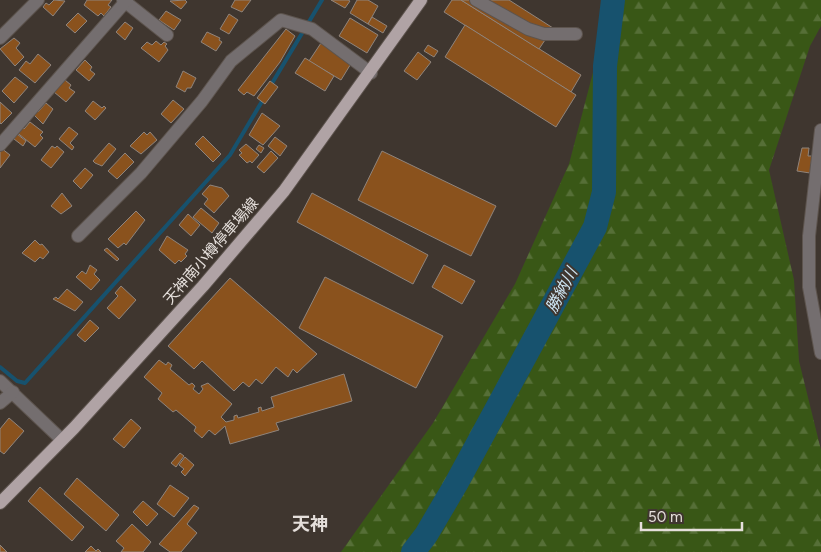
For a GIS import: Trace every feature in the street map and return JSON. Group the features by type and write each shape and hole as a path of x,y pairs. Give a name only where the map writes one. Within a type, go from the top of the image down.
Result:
{"main road":[{"name":"天神南小樽停車場線","path":"0,503 202,286 284,191 422,0"}],"street":[{"path":"0,38 38,0"},
{"path":"476,0 528,29 544,34 576,34"},
{"path":"0,145 125,1 167,35"},
{"path":"78,236 141,173 202,100 231,61 281,20 312,29 371,73"},
{"path":"821,130 809,236 809,287 821,354"},
{"path":"0,381 61,439"},
{"path":"0,403 12,392"}],"green space":[{"path":"612,0 821,0 821,26 810,46 769,170 794,280 799,361 821,450 821,552 341,552 433,423 515,284 569,164"}],"building":[{"path":"54,0 65,1 53,16 43,7 46,3 49,5"},
{"path":"87,0 112,0 108,5 111,7 104,16 101,13 98,16 84,5"},
{"path":"185,0 187,2 181,9 170,1"},
{"path":"235,0 251,0 242,12 231,7"},
{"path":"331,0 348,0 350,1 345,8"},
{"path":"357,0 368,0 378,6 368,24 350,13"},
{"path":"452,0 461,0 581,75 571,92 444,12"},
{"path":"461,0 509,0 553,28 539,49"},
{"path":"166,11 181,20 174,30 159,20"},
{"path":"78,13 87,21 75,33 66,25"},
{"path":"229,14 238,20 229,34 220,29"},
{"path":"372,17 387,26 383,33 368,24"},
{"path":"350,18 378,35 367,53 339,36"},
{"path":"125,22 133,28 125,40 116,32"},
{"path":"465,25 576,95 556,127 445,57"},
{"path":"286,29 295,36 280,62 254,96 247,92 244,95 238,90"},
{"path":"207,32 220,38 219,40 222,42 216,51 201,42"},
{"path":"14,38 20,43 16,48 24,57 15,66 0,49"},
{"path":"156,41 161,45 164,42 167,44 165,46 168,50 159,62 141,48 147,42 152,45"},
{"path":"321,43 352,62 341,80 309,61"},
{"path":"428,45 438,51 434,57 424,51"},
{"path":"418,52 431,62 417,80 404,71"},
{"path":"38,54 51,65 35,83 19,70 26,61 30,64"},
{"path":"305,58 334,76 325,91 295,73"},
{"path":"85,60 92,67 90,70 95,74 89,81 76,70"},
{"path":"183,71 196,78 191,88 187,88 185,92 176,87"},
{"path":"15,77 28,87 14,103 2,91"},
{"path":"65,80 71,85 69,88 75,92 66,102 54,92"},
{"path":"270,81 278,87 265,104 257,98"},
{"path":"173,100 184,109 171,123 161,114"},
{"path":"93,101 102,108 104,106 106,108 95,120 85,111"},
{"path":"0,102 12,113 1,124 0,123"},
{"path":"46,103 53,109 43,124 32,113 36,110 38,112"},
{"path":"262,113 280,126 263,145 249,135"},
{"path":"30,122 43,132 40,135 43,138 35,147 15,131 19,125 24,129"},
{"path":"69,127 78,134 70,143 74,147 72,150 59,139"},
{"path":"144,132 147,135 150,132 157,140 141,154 130,146"},
{"path":"17,134 26,141 23,146 14,139"},
{"path":"203,136 221,154 213,162 195,144"},
{"path":"275,137 287,146 280,156 268,146"},
{"path":"109,143 116,149 102,166 95,163 93,161"},
{"path":"246,144 259,155 252,163 250,161 247,163 239,155 242,153 239,150"},
{"path":"259,145 264,148 261,153 256,149"},
{"path":"52,146 55,148 57,146 64,152 51,168 41,160"},
{"path":"1,148 10,155 0,168 0,150"},
{"path":"802,148 809,148 808,156 812,156 810,173 797,171"},
{"path":"271,151 278,158 264,173 257,167"},
{"path":"382,151 496,206 471,256 358,200"},
{"path":"125,153 134,162 117,179 108,171"},
{"path":"85,168 93,175 81,189 73,181"},
{"path":"210,185 222,188 229,196 214,213 204,204 208,199 202,194"},
{"path":"62,193 72,206 61,214 51,206"},
{"path":"312,193 428,255 413,284 297,222"},
{"path":"201,208 219,223 212,233 193,217"},
{"path":"136,211 145,220 126,245 124,243 118,248 108,239"},
{"path":"188,214 200,225 191,236 179,225"},
{"path":"167,236 188,250 185,254 187,256 181,262 179,260 175,264 159,250"},
{"path":"35,240 40,245 42,244 49,252 43,259 40,257 35,262 22,253"},
{"path":"107,248 119,259 117,261 104,250"},
{"path":"90,265 97,270 94,274 100,280 91,290 76,277 82,271 86,274"},
{"path":"444,265 475,281 462,304 432,287"},
{"path":"325,277 443,336 416,388 299,328"},
{"path":"230,278 317,354 297,373 293,369 288,377 276,367 262,384 256,379 249,387 243,382 234,391 202,361 194,369 168,346"},
{"path":"121,286 136,300 119,319 107,308 118,296 115,293"},
{"path":"67,289 83,302 75,311 53,299 56,297 58,299"},
{"path":"90,320 99,328 85,342 77,335"},
{"path":"159,360 166,365 168,362 172,365 170,369 189,385 192,383 195,386 193,389 199,394 203,389 201,386 208,383 232,404 221,417 226,422 234,420 234,416 237,415 238,418 259,412 258,408 261,407 262,411 274,407 271,397 344,374 352,401 276,423 279,430 230,444 225,426 215,435 209,430 202,438 194,431 196,427 176,410 173,412 158,399 162,393 144,377"},
{"path":"9,418 24,431 4,454 0,451 0,429"},
{"path":"131,419 141,428 124,448 113,439"},
{"path":"180,453 184,456 176,467 171,463"},
{"path":"185,457 194,465 185,476 181,472 184,469 179,465"},
{"path":"77,478 119,515 106,531 64,494"},
{"path":"170,485 189,498 174,517 157,504"},
{"path":"40,487 84,527 72,541 28,501"},
{"path":"143,501 158,514 147,526 133,512"},
{"path":"194,505 199,508 187,524 197,533 181,552 170,552 159,544"},
{"path":"132,524 151,542 143,552 121,552 124,548 116,541"},
{"path":"0,545 7,552 0,552"},
{"path":"91,546 96,551 98,549 101,552 85,552"}],"waterway":[{"path":"271,85 322,0"},
{"name":"勝納川","path":"413,552 426,535 456,484 595,227 604,192 605,66 613,0"},
{"path":"0,367 17,381 25,383 230,155 264,98"}],"district":[{"name":"天神","path":"310,524"}]}
